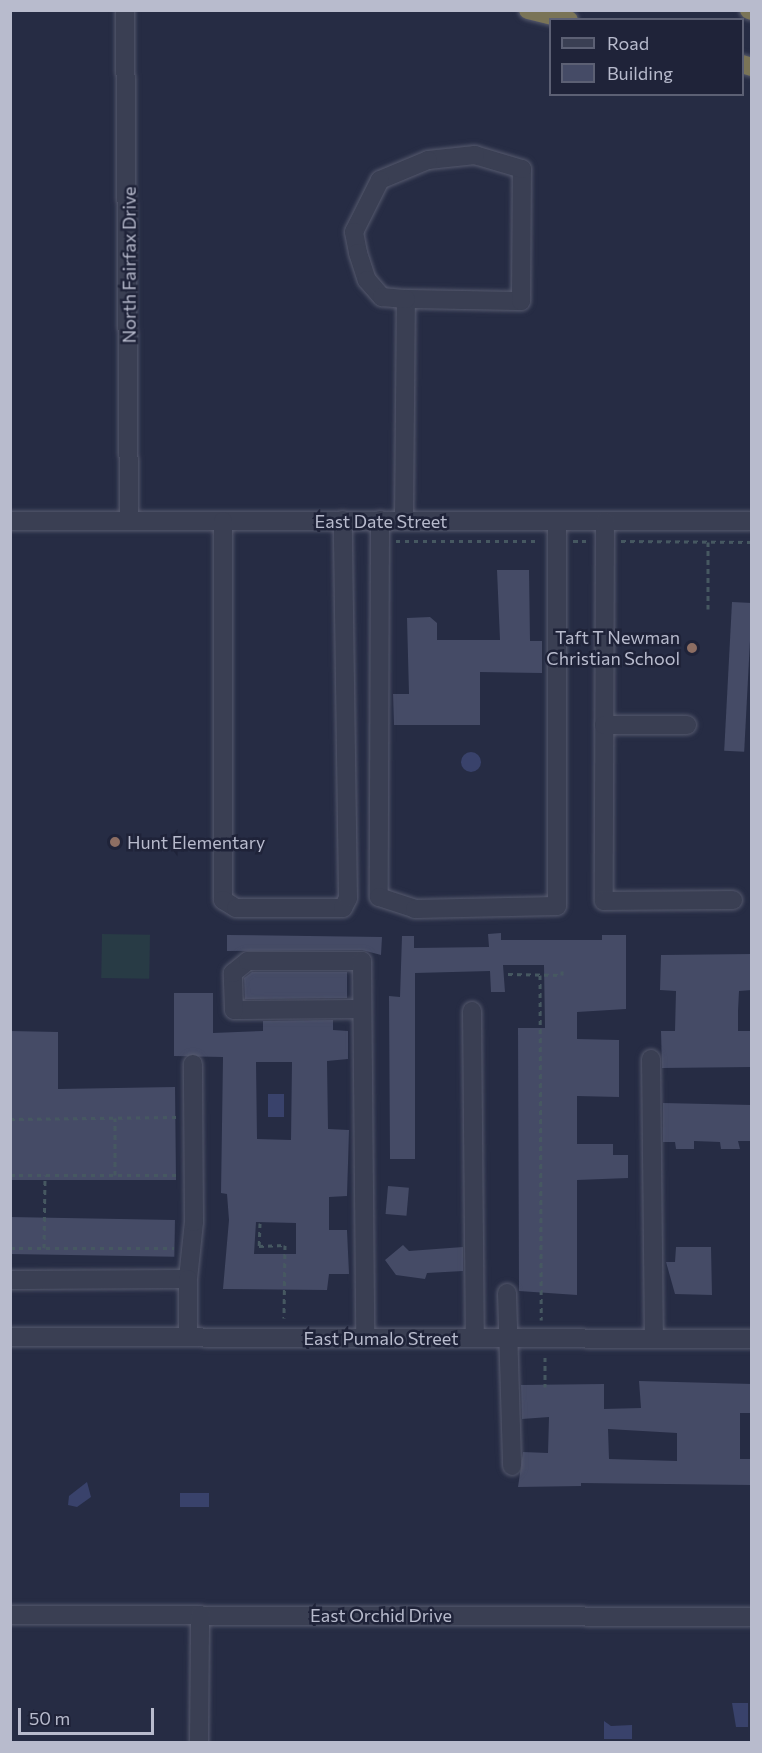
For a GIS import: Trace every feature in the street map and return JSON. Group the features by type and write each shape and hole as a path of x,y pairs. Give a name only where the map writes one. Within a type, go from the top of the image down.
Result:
{"highway":[{"path":"528,10 561,18"}],"street":[{"name":"North Fairfax Drive","path":"125,10 129,520"},
{"path":"475,155 522,170 521,301 406,299 382,297 367,280 358,253 354,232 380,180 428,160 475,155"},
{"path":"404,520 406,299"},
{"path":"223,521 223,900 236,908 343,908 348,898 343,520"},
{"path":"380,520 379,897 415,909 557,906 557,521"},
{"name":"East Date Street","path":"10,521 752,521"},
{"path":"605,521 604,902 733,900"},
{"path":"604,725 687,725"},
{"path":"362,1009 234,1010 233,973 248,961 362,961 365,1338"},
{"path":"472,1011 475,1338"},
{"path":"651,1059 654,1339"},
{"path":"188,1337 188,1279 194,1222 193,1064"},
{"path":"10,1280 188,1279"},
{"path":"507,1293 507,1338 513,1383 513,1466"},
{"name":"East Pumalo Street","path":"10,1336 752,1339"},
{"name":"East Orchid Drive","path":"10,1614 752,1617"},
{"path":"199,1743 200,1614"}],"path":[{"path":"708,542 708,609"},
{"path":"508,974 562,975 562,971"},
{"path":"540,975 541,1320"},
{"path":"10,1119 193,1116"},
{"path":"115,1118 115,1175"},
{"path":"10,1175 176,1175"},
{"path":"44,1248 45,1175"},
{"path":"260,1223 259,1246 285,1245 284,1318"},
{"path":"10,1248 175,1248"},
{"path":"545,1357 545,1387"}],"shaded area":[{"path":"102,934 150,935 149,979 101,978"}],"water":[{"path":"471,752 478,755 481,762 478,769 471,772 464,769 461,762 464,755"},
{"path":"268,1094 284,1094 284,1117 268,1117"},
{"path":"87,1482 91,1497 77,1507 68,1505 69,1496"},
{"path":"180,1493 209,1493 209,1507 180,1507"},
{"path":"732,1703 748,1703 748,1727 736,1727"},
{"path":"604,1721 611,1726 632,1725 632,1739 604,1739"}],"building":[{"path":"497,570 529,570 530,641 542,641 542,673 480,672 480,725 394,725 393,694 409,694 407,618 430,617 437,623 437,640 500,640"},
{"path":"732,602 752,603 744,752 724,751"},
{"path":"501,933 501,940 602,940 602,935 626,935 626,1009 577,1012 577,1039 619,1040 619,1097 577,1096 577,1144 613,1144 613,1155 628,1155 628,1178 577,1180 577,1295 519,1291 518,1028 545,1028 544,965 503,965 505,992 491,992 490,971 415,973 415,1159 390,1159 389,996 400,997 402,936 414,936 414,948 489,947 488,934"},
{"path":"227,935 382,937 381,955 362,950 227,951"},
{"path":"752,954 752,990 739,991 738,1031 752,1031 752,1067 662,1068 661,1031 675,1031 676,991 660,990 661,955"},
{"path":"252,972 347,972 347,998 245,999 244,978"},
{"path":"174,993 213,993 213,1033 263,1031 263,1021 333,1020 333,1030 348,1031 348,1059 327,1061 328,1129 349,1130 347,1196 329,1197 329,1230 347,1230 349,1274 329,1274 327,1290 223,1289 229,1220 227,1194 221,1193 223,1057 174,1056","holes":["256,1062 292,1062 291,1140 257,1139","256,1222 296,1223 296,1254 254,1254"]},
{"path":"10,1031 58,1032 58,1089 175,1087 176,1180 10,1180"},
{"path":"663,1103 752,1105 752,1141 738,1141 740,1149 721,1149 720,1142 694,1141 694,1149 676,1149 675,1142 663,1142"},
{"path":"388,1186 409,1188 406,1216 386,1214"},
{"path":"10,1217 175,1220 174,1257 10,1254"},
{"path":"403,1245 409,1251 463,1247 463,1271 427,1273 425,1279 396,1275 385,1260"},
{"path":"676,1247 711,1247 712,1295 675,1294 666,1262 675,1262"},
{"path":"639,1381 752,1384 752,1413 740,1413 740,1459 752,1459 752,1485 581,1483 581,1486 518,1487 523,1452 548,1453 549,1417 522,1419 521,1385 604,1384 604,1409 641,1408","holes":["608,1429 677,1433 677,1461 609,1459"]}],"place":[{"name":"Taft T Newman Christian School","path":"692,648"},
{"name":"Hunt Elementary","path":"115,842"}]}
